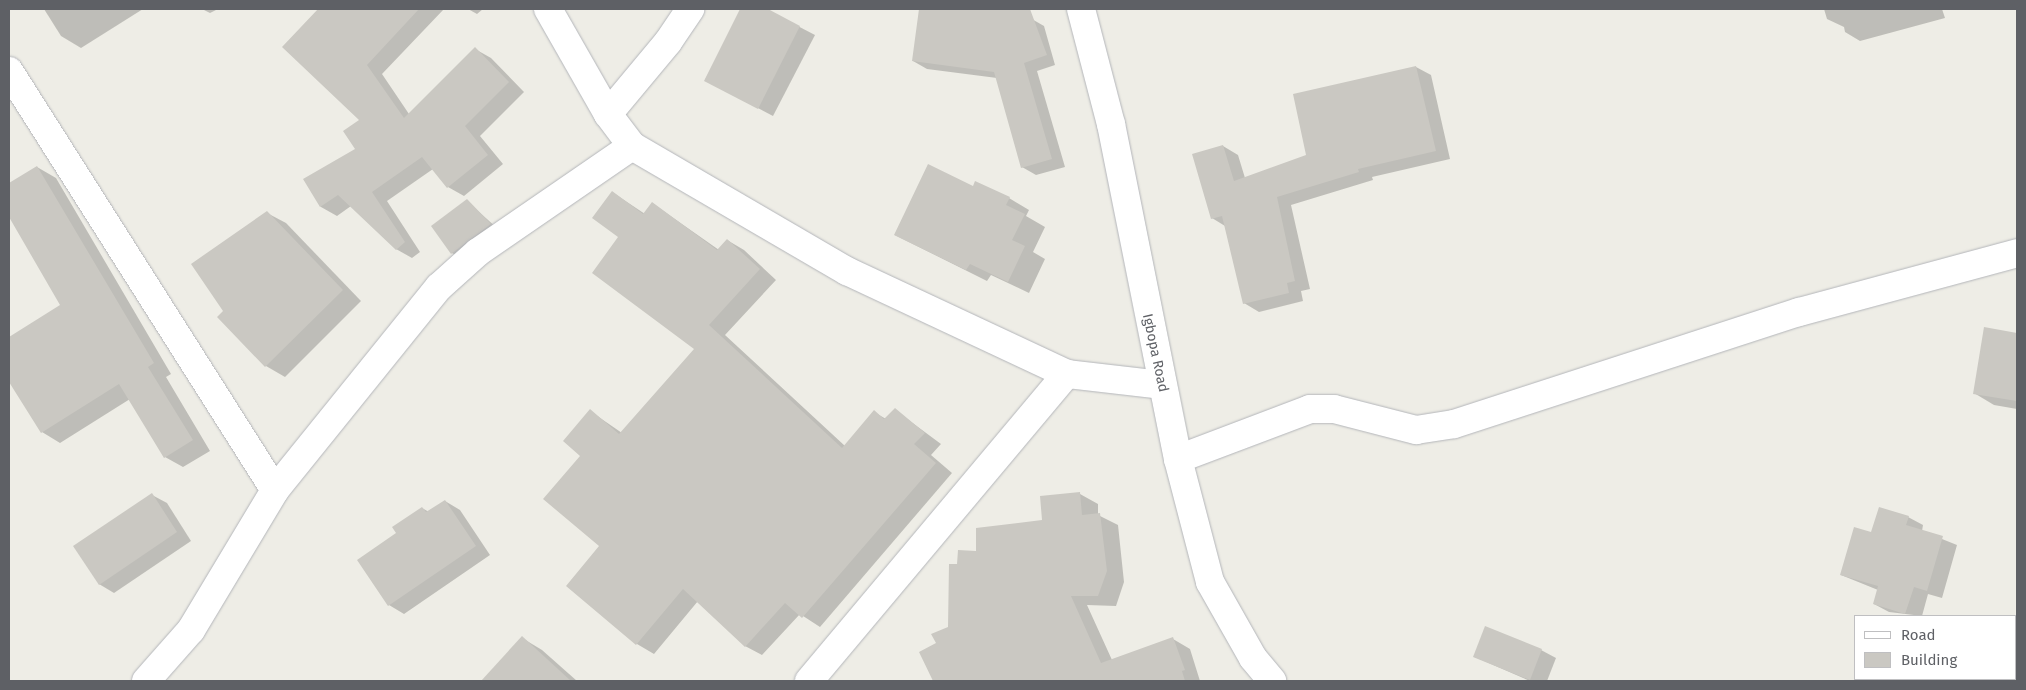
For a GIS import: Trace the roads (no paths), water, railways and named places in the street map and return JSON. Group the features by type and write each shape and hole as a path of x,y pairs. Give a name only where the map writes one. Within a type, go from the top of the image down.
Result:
{"street":[{"path":"548,9 608,114 632,146 847,271 1067,374 1162,385"},
{"path":"608,114 668,42 690,9"},
{"name":"Igbopa Road","path":"1081,9 1111,124 1178,459 1210,582 1253,658 1272,681"},
{"path":"9,71 275,490"},
{"path":"146,681 191,630 275,490 439,287 478,252 632,146"},
{"path":"1178,459 1310,409 1334,409 1416,430 1454,424 1799,312 2017,253"},
{"path":"809,681 1067,374"}]}
